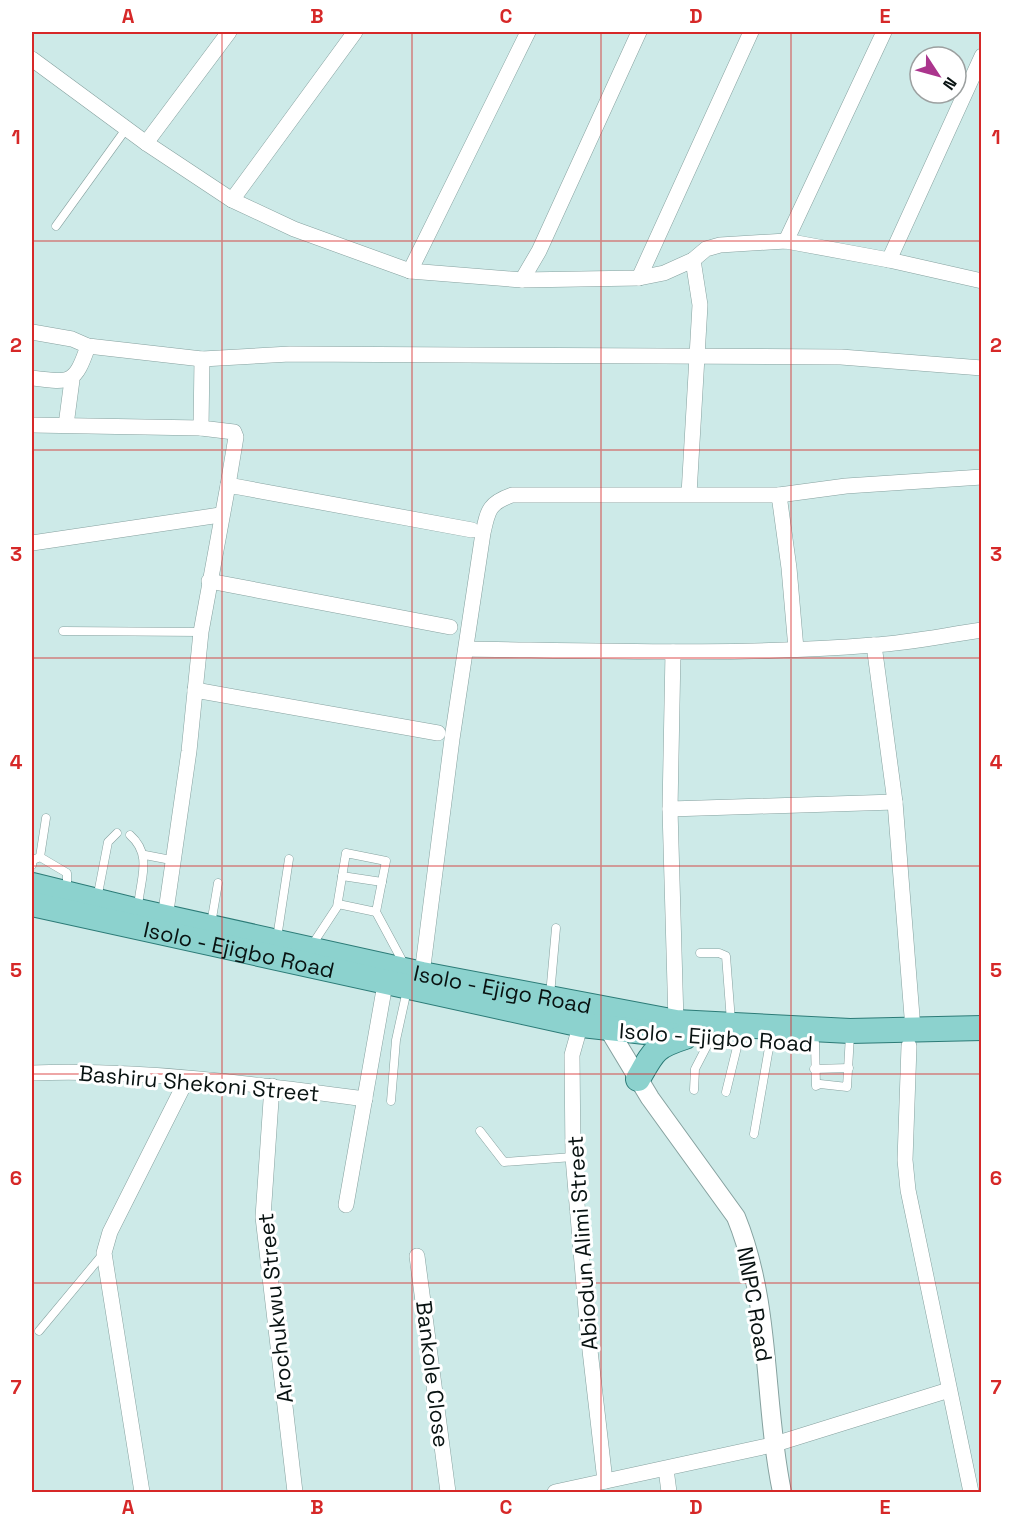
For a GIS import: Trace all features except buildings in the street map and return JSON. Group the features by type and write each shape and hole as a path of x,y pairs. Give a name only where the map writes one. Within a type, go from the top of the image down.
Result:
{"main road":[{"name":"Isolo - Ejigo Road","path":"32,885 138,912 310,948 405,979 550,999 583,1016"},
{"name":"Isolo - Ejigbo Road","path":"32,904 610,1021 709,1032 770,1042 816,1043 850,1049 911,1038 981,1044"},
{"path":"911,1038 981,1028"},
{"path":"638,1078 651,1054 661,1045 709,1032 850,1049"}],"street":[{"path":"146,143 229,32"},
{"path":"232,200 355,32"},
{"path":"410,271 528,32"},
{"path":"522,279 540,251 639,32"},
{"path":"639,278 751,32"},
{"path":"786,242 884,32"},
{"path":"889,260 981,56"},
{"path":"32,59 126,129 232,200 294,229 410,271 522,279 639,278 664,273 693,260 706,249 720,245 786,242 889,260 981,281"},
{"path":"689,494 699,357 700,305 693,260"},
{"path":"32,332 72,339 88,346 202,359 290,354 841,357 981,368"},
{"path":"66,425 72,380 79,371 88,346"},
{"path":"201,428 202,359"},
{"path":"32,378 60,382 72,380"},
{"path":"32,425 201,428 234,432 236,437 228,485 220,515 201,632 185,778 171,860 165,918"},
{"path":"346,1205 365,1099 405,979 452,740 487,512 497,500 512,495 778,495 846,486 981,477"},
{"path":"228,485 471,530"},
{"path":"778,495 789,568 796,649"},
{"path":"32,543 220,515"},
{"path":"209,581 450,627"},
{"path":"467,649 673,652 796,649 874,645 981,630"},
{"path":"874,645 895,802 911,1038 905,1160 908,1190 971,1492"},
{"path":"673,652 670,808 709,1032"},
{"path":"195,690 438,733"},
{"path":"670,808 895,802"},
{"name":"Abiodun Alimi Street","path":"583,1016 572,1055 573,1157 588,1333 605,1481"},
{"name":"NNPC Road","path":"610,1021 638,1078 736,1217 745,1240 755,1274 772,1445 782,1492"},
{"name":"Bashiru Shekoni Street","path":"32,1074 92,1071 272,1086 365,1099"},
{"path":"142,1492 104,1252 110,1232 187,1079"},
{"name":"Arochukwu Street","path":"272,1086 263,1217 295,1492"},
{"name":"Bankole Close","path":"417,1256 448,1492"},
{"path":"555,1492 772,1445 949,1390"},
{"path":"666,1469 669,1492"}],"lane":[{"path":"56,226 126,129"},
{"path":"63,631 201,632"},
{"path":"40,857 46,818"},
{"path":"97,900 108,842 117,833"},
{"path":"130,835 139,843 145,855 138,912"},
{"path":"310,948 338,904 346,853 386,861 376,912 405,979 396,1040 391,1101"},
{"path":"145,855 171,860"},
{"path":"32,865 33,860 40,857"},
{"path":"40,857 66,873 68,893"},
{"path":"276,941 289,859"},
{"path":"342,876 382,882"},
{"path":"210,926 218,883"},
{"path":"338,904 376,912"},
{"path":"550,999 556,928"},
{"path":"694,1090 695,1069 709,1032 726,956 719,953 700,953"},
{"path":"709,1032 726,1092"},
{"path":"754,1134 770,1042"},
{"path":"816,1043 814,1069 816,1086 820,1084 847,1087 850,1049"},
{"path":"814,1069 850,1049"},
{"path":"480,1131 504,1162 573,1157"},
{"path":"39,1331 104,1252"}]}
